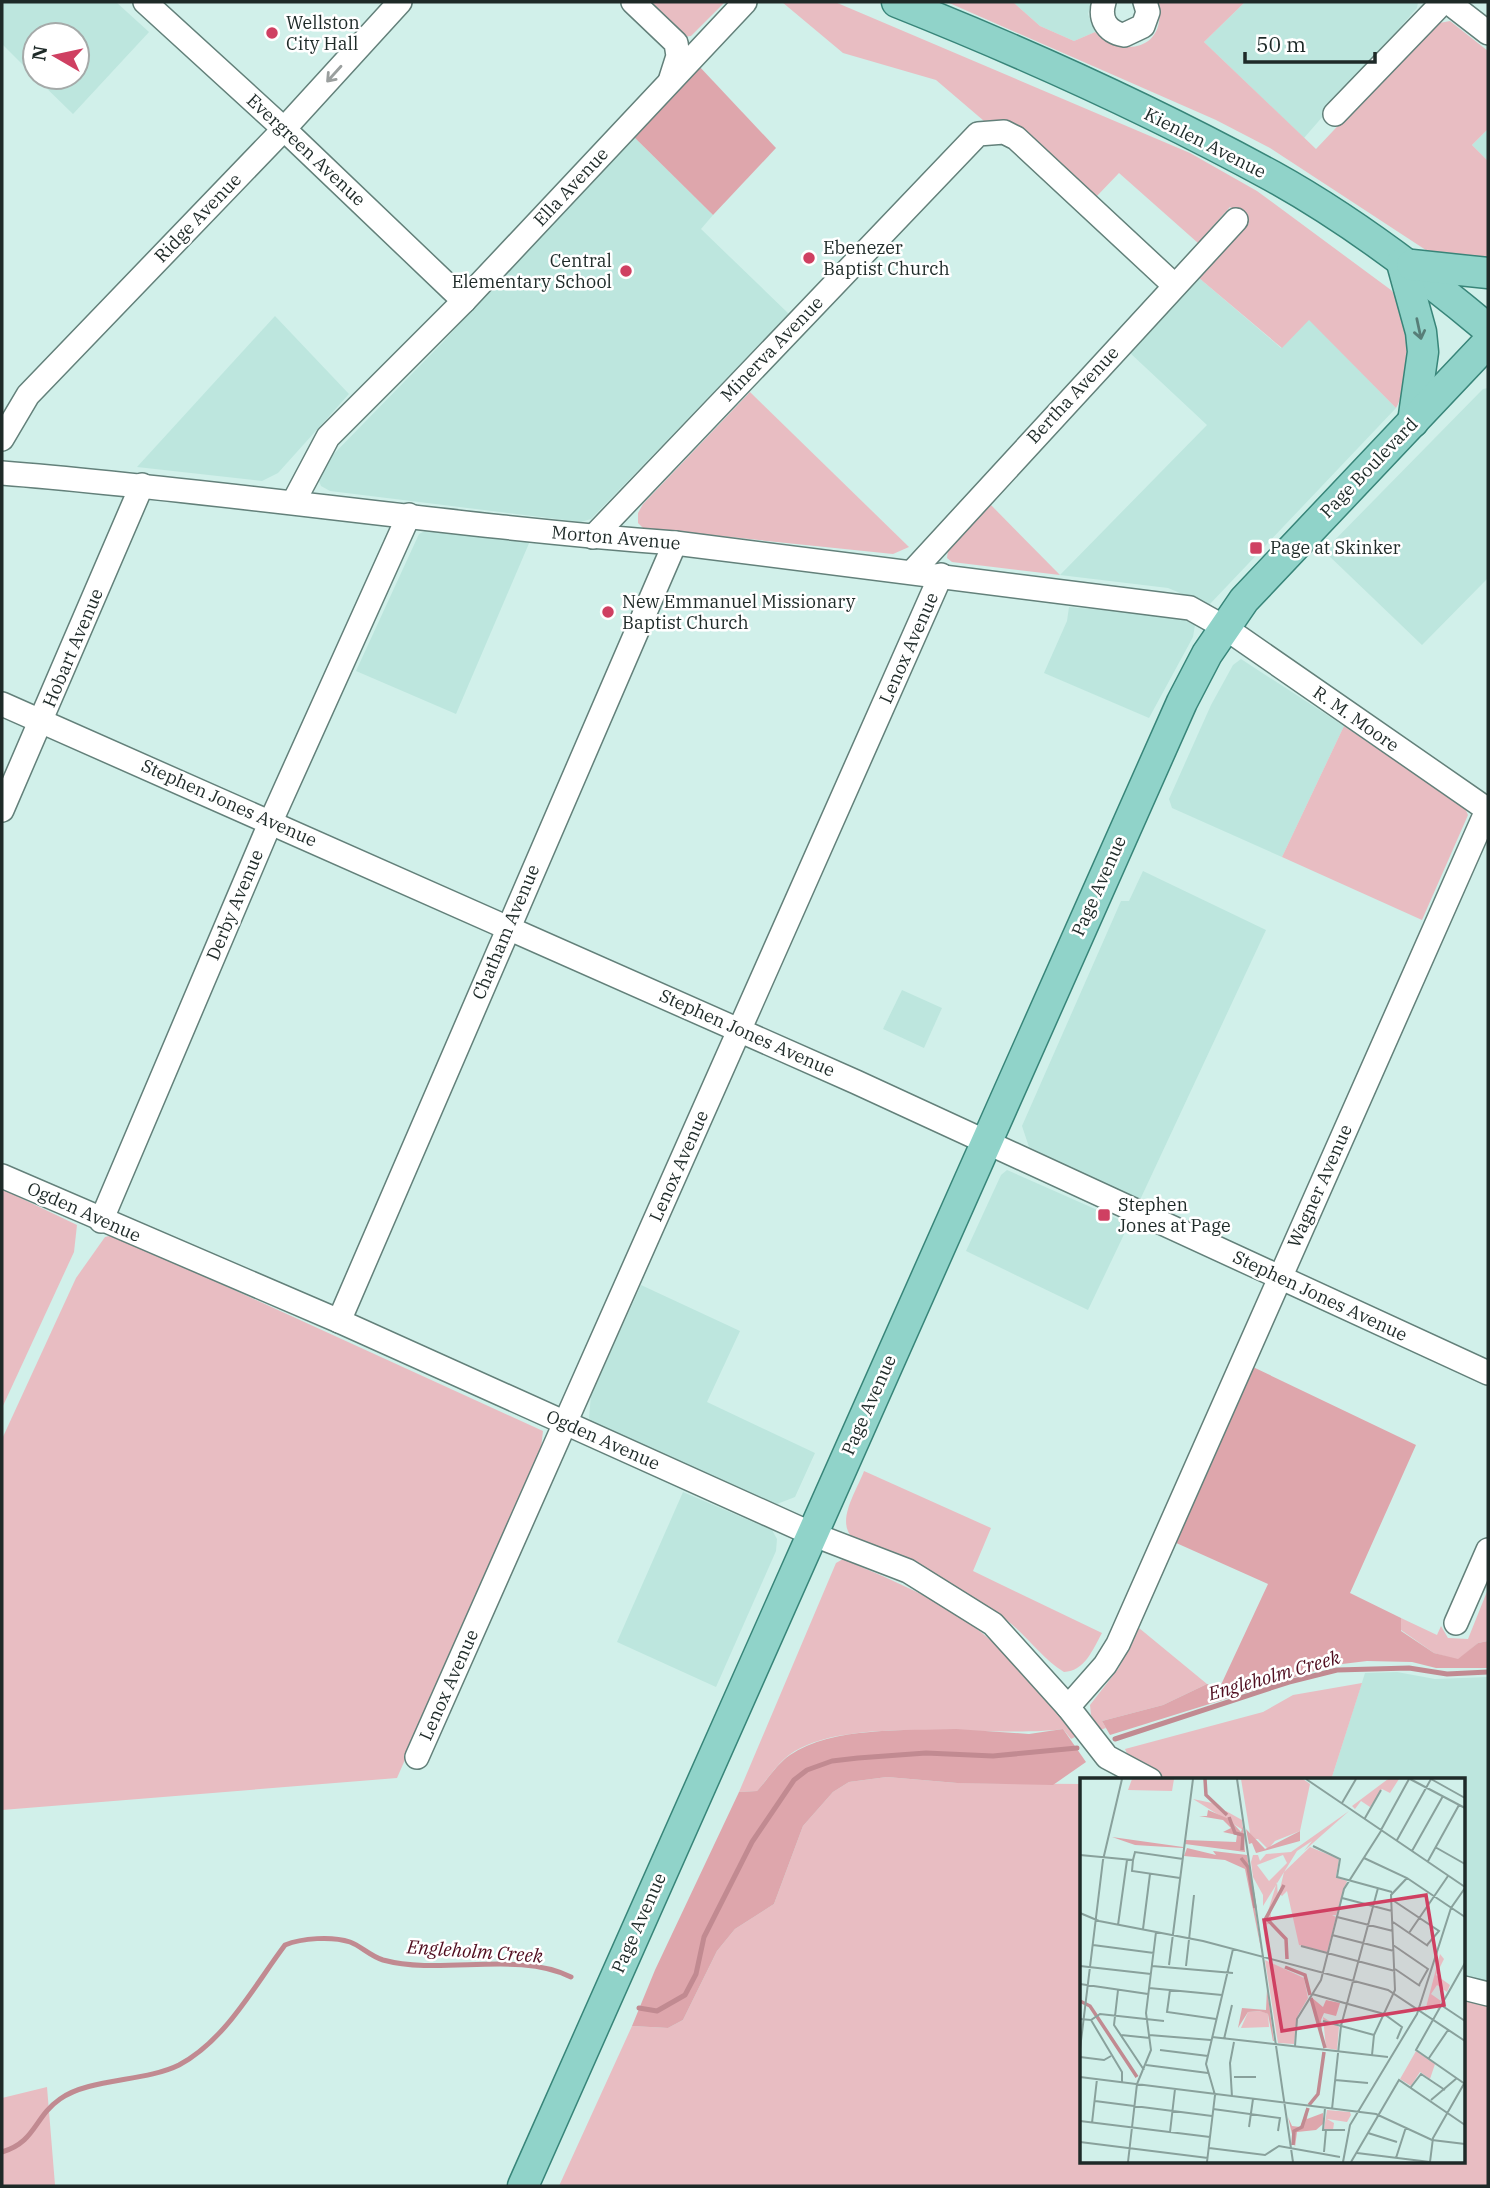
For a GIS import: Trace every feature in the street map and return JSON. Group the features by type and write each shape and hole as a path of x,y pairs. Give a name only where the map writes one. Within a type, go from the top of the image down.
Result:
{"main road":[{"name":"Kienlen Avenue","path":"897,2 1031,56 1273,177 1370,239 1488,329"},
{"path":"1413,422 1423,352 1421,332 1402,263 1461,273 1488,273"},
{"name":"Page Boulevard","path":"1224,627 1266,575 1488,342"},
{"name":"Page Avenue","path":"523,2186 1156,756 1188,690 1224,627"}],"street":[{"name":"Evergreen Avenue","path":"145,2 284,129 464,301"},
{"path":"633,2 676,43 675,66 663,89"},
{"name":"Ella Avenue","path":"294,501 328,437 464,301 744,2"},
{"path":"1104,2 1102,17 1105,24 1110,30 1124,36 1143,26 1148,12 1145,2"},
{"path":"1335,114 1445,2 1486,26"},
{"name":"Ridge Avenue","path":"2,439 28,395 284,129 398,4"},
{"name":"Minerva Avenue","path":"593,537 978,134 1004,132 1016,138 1174,285"},
{"name":"Bertha Avenue","path":"913,571 1236,220"},
{"name":"Morton Avenue","path":"2,473 294,501 593,537 675,543 913,571 1190,608 1224,627"},
{"name":"Hobart Avenue","path":"2,810 142,485"},
{"name":"Derby Avenue","path":"101,1221 271,821 409,515"},
{"name":"Chatham Avenue","path":"339,1321 675,543"},
{"name":"Lenox Avenue","path":"417,1757 941,575"},
{"name":"R. M. Moore","path":"1224,627 1488,809"},
{"name":"Stephen Jones Avenue","path":"2,704 508,926 1488,1373"},
{"name":"Wagner Avenue","path":"1068,1707 1105,1665 1118,1644 1488,809"},
{"name":"Ogden Avenue","path":"2,1176 101,1221 339,1321 812,1534 908,1571 993,1624 1068,1707 1107,1757 1146,1778"},
{"path":"1456,1623 1488,1550"},
{"path":"1466,1988 1488,1994"}],"shaded area":[{"path":"2,2 116,2 149,32 73,114 49,91 91,91 91,21 21,21 21,63 2,44"},
{"path":"641,2 725,2 691,36 683,37"},
{"path":"782,2 835,2 1190,153 1257,191 1391,290 1406,310 1412,332 1410,355 1406,379 1396,408 1309,320 1282,348 1199,278 1249,223 1230,207 1198,243 1119,173 1096,197 1015,124 1003,120 984,121 936,80 843,53"},
{"path":"947,2 1013,2 1040,26 1074,41 1095,32 1119,46 1131,47 1151,38 1157,29 1157,2 1245,2 1204,42 1316,149 1434,24 1450,21 1488,51 1488,129 1472,145 1488,161 1488,265 1435,256 1270,148 1216,120"},
{"path":"1013,2 1091,2 1088,14 1095,32 1074,41 1040,26"},
{"path":"1245,2 1418,2 1417,8 1304,138 1204,42"},
{"path":"698,65 776,148 713,215 631,134"},
{"path":"1488,129 1488,161 1472,145"},
{"name":"Central Elementary School","path":"631,134 713,215 701,229 789,314 591,519 581,522 330,491 321,486 318,479 321,467 444,341"},
{"path":"1199,278 1281,348 1309,319 1396,408 1209,605 1168,588 1060,575 1207,425 1129,352"},
{"path":"275,316 349,394 278,473 262,481 137,467"},
{"path":"1488,388 1488,578 1422,645 1324,551 1483,389"},
{"path":"750,392 909,547 893,554 643,528 638,523 638,513 643,504"},
{"path":"989,503 1060,575 952,562 947,558 948,550"},
{"path":"425,531 530,541 456,714 356,671 419,534"},
{"path":"1069,607 1178,617 1195,625 1193,637 1149,718 1044,673 1067,621"},
{"path":"1241,659 1344,726 1282,857 1172,808 1169,799 1211,705 1233,665"},
{"path":"1344,726 1464,806 1468,815 1422,920 1282,857"},
{"path":"1143,871 1266,930 1139,1202 1029,1147 1022,1126 1121,901 1129,901"},
{"path":"902,990 942,1008 924,1048 883,1029"},
{"path":"1007,1170 1129,1224 1088,1310 966,1251 1001,1175"},
{"path":"2,1189 77,1225 74,1252 2,1408"},
{"path":"114,1235 543,1431 541,1449 397,1778 2,1810 2,1439 76,1278 105,1237"},
{"path":"641,1285 740,1331 707,1402 815,1453 795,1497 777,1504 763,1500 595,1426 589,1418 591,1395"},
{"path":"1253,1367 1416,1445 1350,1593 1401,1618 1401,1631 1434,1653 1458,1659 1478,1643 1488,1641 1488,1668 1436,1668 1412,1662 1367,1661 1334,1665 1110,1735 1102,1721 1163,1705 1207,1684 1219,1689 1268,1584 1174,1542"},
{"path":"864,1471 991,1528 973,1571 1102,1633 1088,1658 1078,1668 1064,1672 1012,1624 968,1594 912,1564 853,1538 848,1531 847,1515"},
{"path":"683,1492 772,1530 777,1539 776,1551 716,1687 617,1642"},
{"path":"843,1559 924,1595 985,1635 1040,1690 1077,1736 1071,1739 1063,1729 882,1731 846,1735 814,1742 789,1755 757,1791 739,1792 836,1563"},
{"path":"1488,1589 1488,1641 1478,1643 1458,1660 1434,1653 1401,1630 1401,1618 1437,1635 1441,1626 1448,1638 1468,1639"},
{"path":"1139,1628 1207,1684 1163,1705 1102,1721 1106,1728 1100,1730 1091,1715 1090,1705 1118,1669"},
{"path":"1397,1672 1435,1679 1488,1677 1488,1984 1466,1979 1466,1778 1332,1778 1365,1673"},
{"path":"1362,1683 1332,1778 1167,1778 1131,1763 1125,1749 1263,1712 1293,1695"},
{"path":"956,1729 1029,1734 1063,1729 1086,1762 1053,1785 957,1783 887,1777 849,1782 833,1792 803,1826 774,1904 735,1929 717,1951 683,2020 668,2028 632,2026 655,1970 739,1792 757,1791 790,1755 827,1739 893,1730"},
{"path":"887,1777 957,1783 1080,1784 1080,2164 1466,2164 1466,2000 1488,2006 1488,2186 559,2186 632,2026 668,2028 683,2020 717,1951 735,1929 774,1904 803,1826 833,1792 849,1782"},
{"path":"47,2087 55,2185 58,2186 2,2186 2,2098"}],"waterway":[{"name":"Engleholm Creek","path":"1115,1739 1289,1682 1337,1670 1409,1668 1447,1674 1488,1672"},
{"name":"Engleholm Creek","path":"639,2008 657,2011 685,1995 696,1974 704,1937 752,1842 794,1780 807,1770 832,1761 858,1758 926,1753 993,1756 1077,1748"},
{"name":"Engleholm Creek","path":"2,2152 22,2142 51,2106 72,2092 101,2083 150,2075 179,2065 196,2054 225,2027 285,1945 300,1941 335,1939 354,1944 383,1960 406,1964 527,1965 550,1969 571,1977"}],"place":[{"name":"Wellston City Hall","path":"272,33"},
{"name":"Ebenezer Baptist Church","path":"809,258"},
{"name":"Central Elementary School","path":"626,271"},
{"name":"Page at Skinker","path":"1256,548"},
{"name":"New Emmanuel Missionary Baptist Church","path":"608,612"},
{"name":"Stephen Jones at Page","path":"1104,1215"}]}
